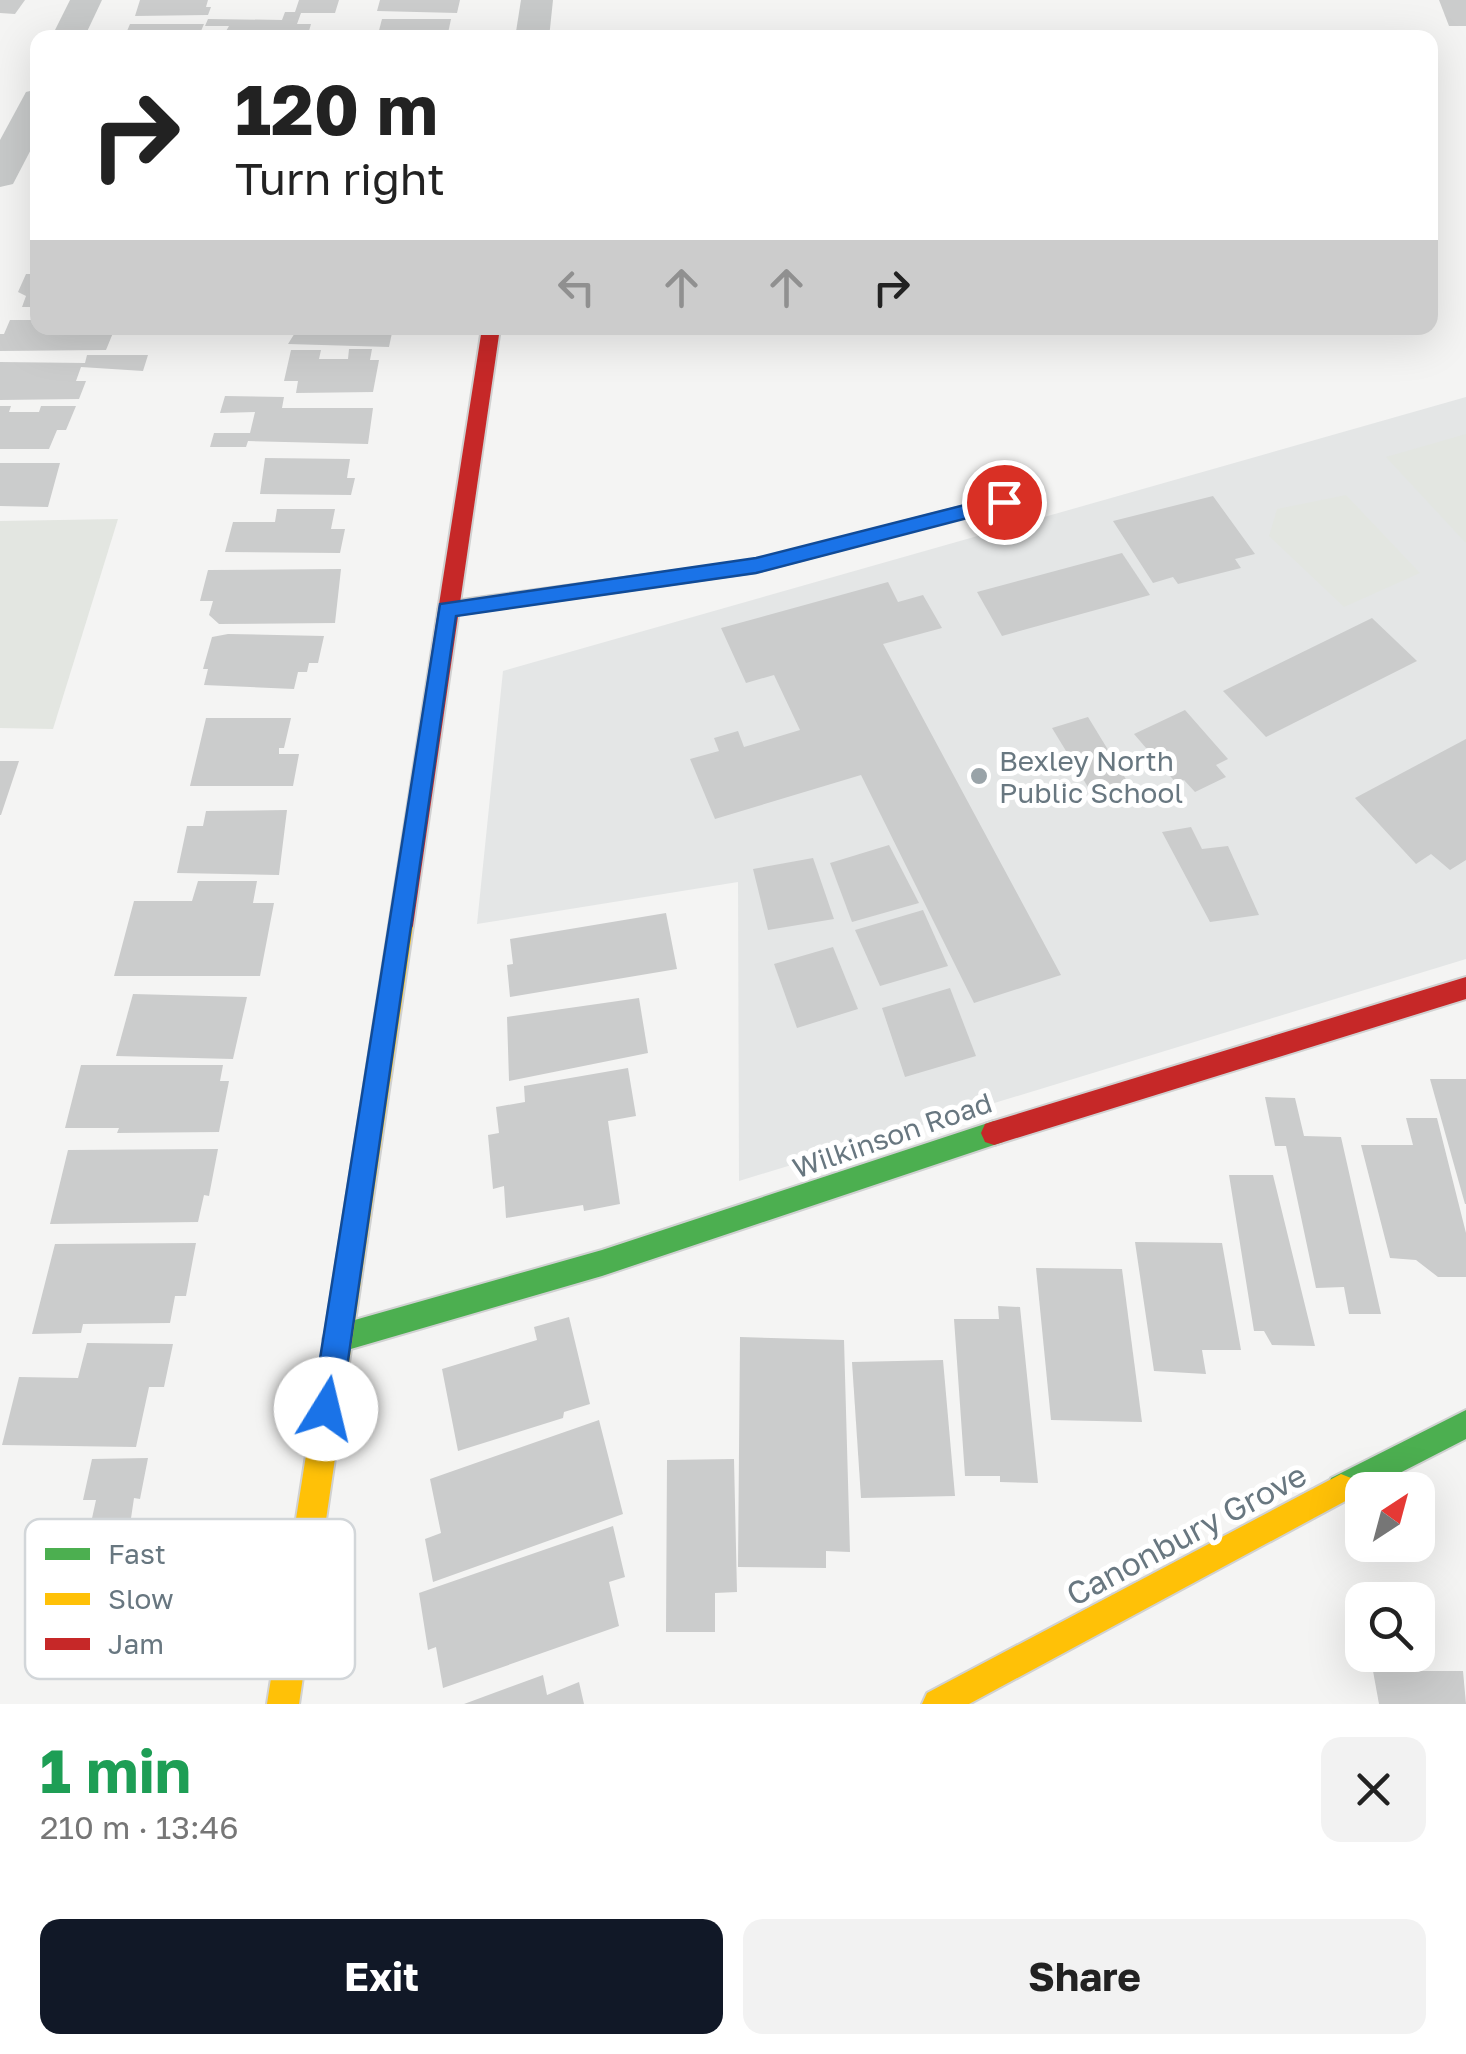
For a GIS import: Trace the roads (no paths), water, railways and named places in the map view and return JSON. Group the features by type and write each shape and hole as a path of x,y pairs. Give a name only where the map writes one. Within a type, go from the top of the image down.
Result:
{"street":[{"path":"72,30 86,0"},
{"path":"533,30 537,0"},
{"path":"0,176 30,115"},
{"path":"311,1519 490,335"},
{"name":"Wilkinson Road","path":"338,1338 419,1318 638,1252 1042,1117 1466,988"},
{"name":"Canonbury Grove","path":"938,1704 1214,1554 1466,1424"},
{"path":"283,1704 287,1679"}],"lane":[{"path":"447,610 756,566 1004,502"}],"place":[{"name":"Bexley North Public School","path":"979,776"}]}
